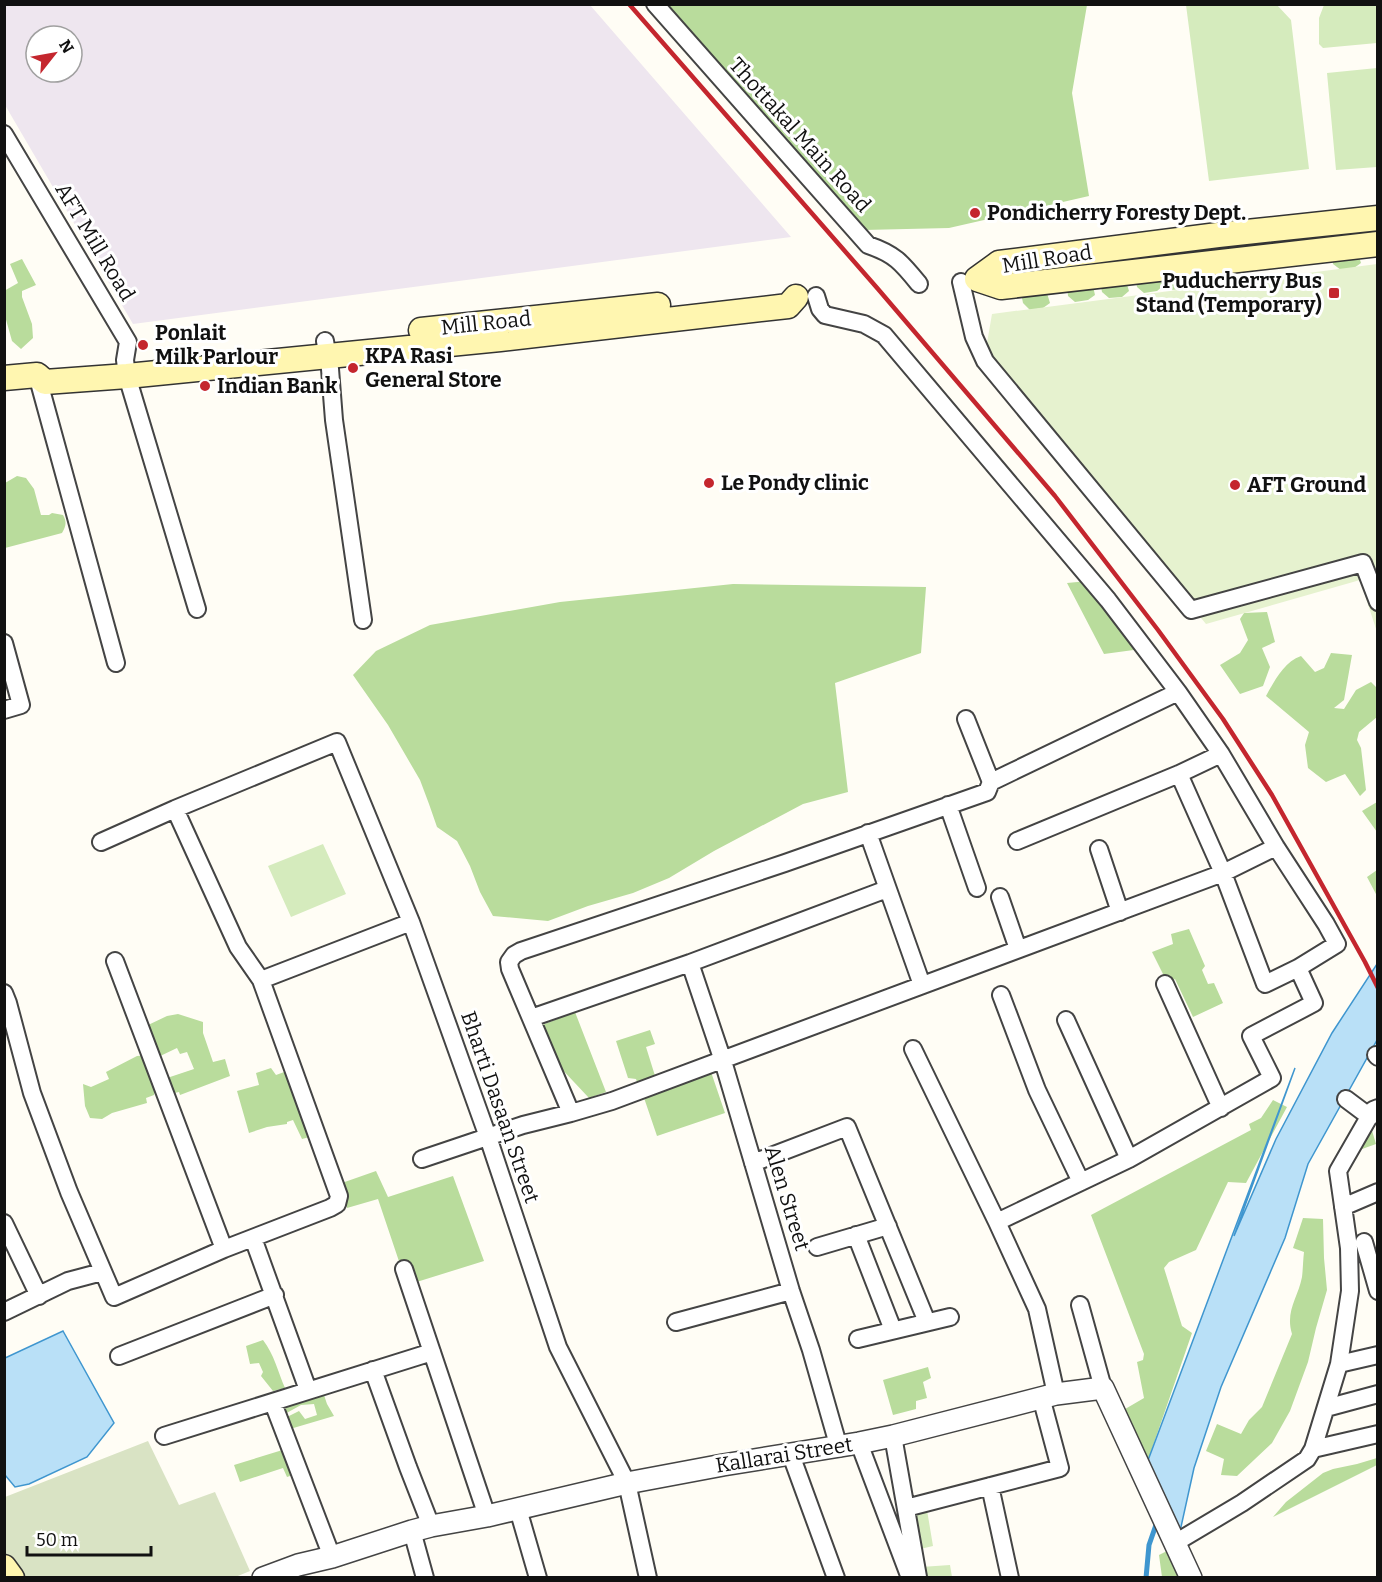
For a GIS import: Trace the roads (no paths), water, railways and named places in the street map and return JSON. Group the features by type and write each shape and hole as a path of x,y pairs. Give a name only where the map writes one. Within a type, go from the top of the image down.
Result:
{"main road":[{"name":"Mill Road","path":"1377,218 999,263 977,279 1001,287 1377,244"},
{"name":"Mill Road","path":"4,378 37,375 40,366 126,368 326,349 786,292 806,297"},
{"path":"4,1566 12,1578"}],"street":[{"name":"Thottakal Main Road","path":"655,4 868,245 885,250 901,262 919,284"},
{"name":"AFT Mill Road","path":"4,135 128,342 126,368 197,609"},
{"path":"961,282 974,337 985,361 1191,610 1363,563 1377,602"},
{"path":"806,297 825,315 864,324 884,335 1108,600 1178,692 1221,754 1276,848 1326,924 1336,944 1298,968 1265,984 1223,873 1179,774"},
{"path":"326,349 363,620"},
{"path":"37,375 116,663"},
{"path":"4,643 21,705 4,710"},
{"path":"571,1113 510,969 509,962 514,955 987,792 991,782 1178,692"},
{"path":"966,719 991,782"},
{"name":"Bharti Dasaan Street","path":"176,809 337,742 411,922 488,1137 558,1347 627,1483 648,1578"},
{"path":"1017,841 1179,774 1221,754"},
{"path":"948,805 977,888"},
{"path":"4,993 32,1093 69,1192 114,1297 337,1204 339,1196 261,980 238,947 176,809 101,842"},
{"path":"868,833 922,985"},
{"path":"422,1159 523,1125 612,1101 1223,873 1276,848"},
{"path":"1099,849 1120,912"},
{"path":"531,1018 690,963 887,889"},
{"path":"1000,897 1018,949"},
{"path":"261,980 411,922"},
{"path":"115,961 224,1250"},
{"name":"Alen Street","path":"690,963 723,1060 791,1291 811,1350 849,1445 910,1578"},
{"path":"997,1222 1129,1159 1272,1078 1251,1036 1314,1004 1298,968"},
{"path":"1165,984 1221,1108"},
{"path":"1001,994 1037,1090 1081,1182"},
{"path":"1066,1020 1129,1159"},
{"path":"906,1508 1060,1468 1037,1309 913,1049"},
{"path":"1346,1099 1375,1114 1338,1171 1343,1207 1364,1242 1376,1284 1350,1291"},
{"path":"753,1163 847,1127 927,1322"},
{"path":"1343,1207 1377,1192"},
{"path":"4,1223 39,1296"},
{"path":"817,1247 888,1226"},
{"path":"856,1236 893,1330"},
{"path":"253,1238 308,1390"},
{"path":"1174,1540 1242,1503 1306,1459 1313,1449 1339,1364 1350,1291 1364,1242"},
{"path":"404,1269 487,1516"},
{"path":"5,1311 68,1281 102,1272"},
{"path":"676,1322 791,1291"},
{"path":"119,1356 275,1295"},
{"path":"1080,1305 1103,1388 1191,1578"},
{"path":"858,1339 950,1317"},
{"path":"164,1436 432,1352"},
{"path":"1339,1364 1377,1355"},
{"path":"373,1370 408,1467 422,1528 425,1578"},
{"name":"Kallarai Street","path":"263,1578 300,1571 333,1557 422,1528 487,1516 627,1483 893,1436 1048,1395 1103,1388"},
{"path":"1326,1408 1377,1394"},
{"path":"273,1403 333,1557"},
{"path":"1313,1449 1377,1434"},
{"path":"893,1436 918,1578"},
{"path":"791,1455 836,1578"},
{"path":"990,1486 1010,1578"},
{"path":"518,1509 538,1578"}],"water":[{"path":"1377,964 1377,1040 1308,1164 1285,1238 1221,1387 1194,1468 1179,1536 1147,1463 1295,1068 1234,1236 1276,1139 1332,1033"},
{"path":"63,1331 114,1423 87,1457 29,1484 15,1487 5,1475 5,1358"}],"waterway":[{"path":"1146,1578 1149,1545 1157,1522"}],"railway":[{"path":"629,4 1055,496 1158,630 1223,719 1272,795 1378,988"}],"place":[{"name":"Pondicherry Foresty Dept.","path":"975,213"},
{"name":"Puducherry Bus Stand (Temporary)","path":"1334,293"},
{"name":"Ponlait Milk Parlour","path":"143,345"},
{"name":"KPA Rasi General Store","path":"353,368"},
{"name":"Indian Bank","path":"205,386"},
{"name":"Le Pondy clinic","path":"709,483"},
{"name":"AFT Ground","path":"1235,485"}]}
